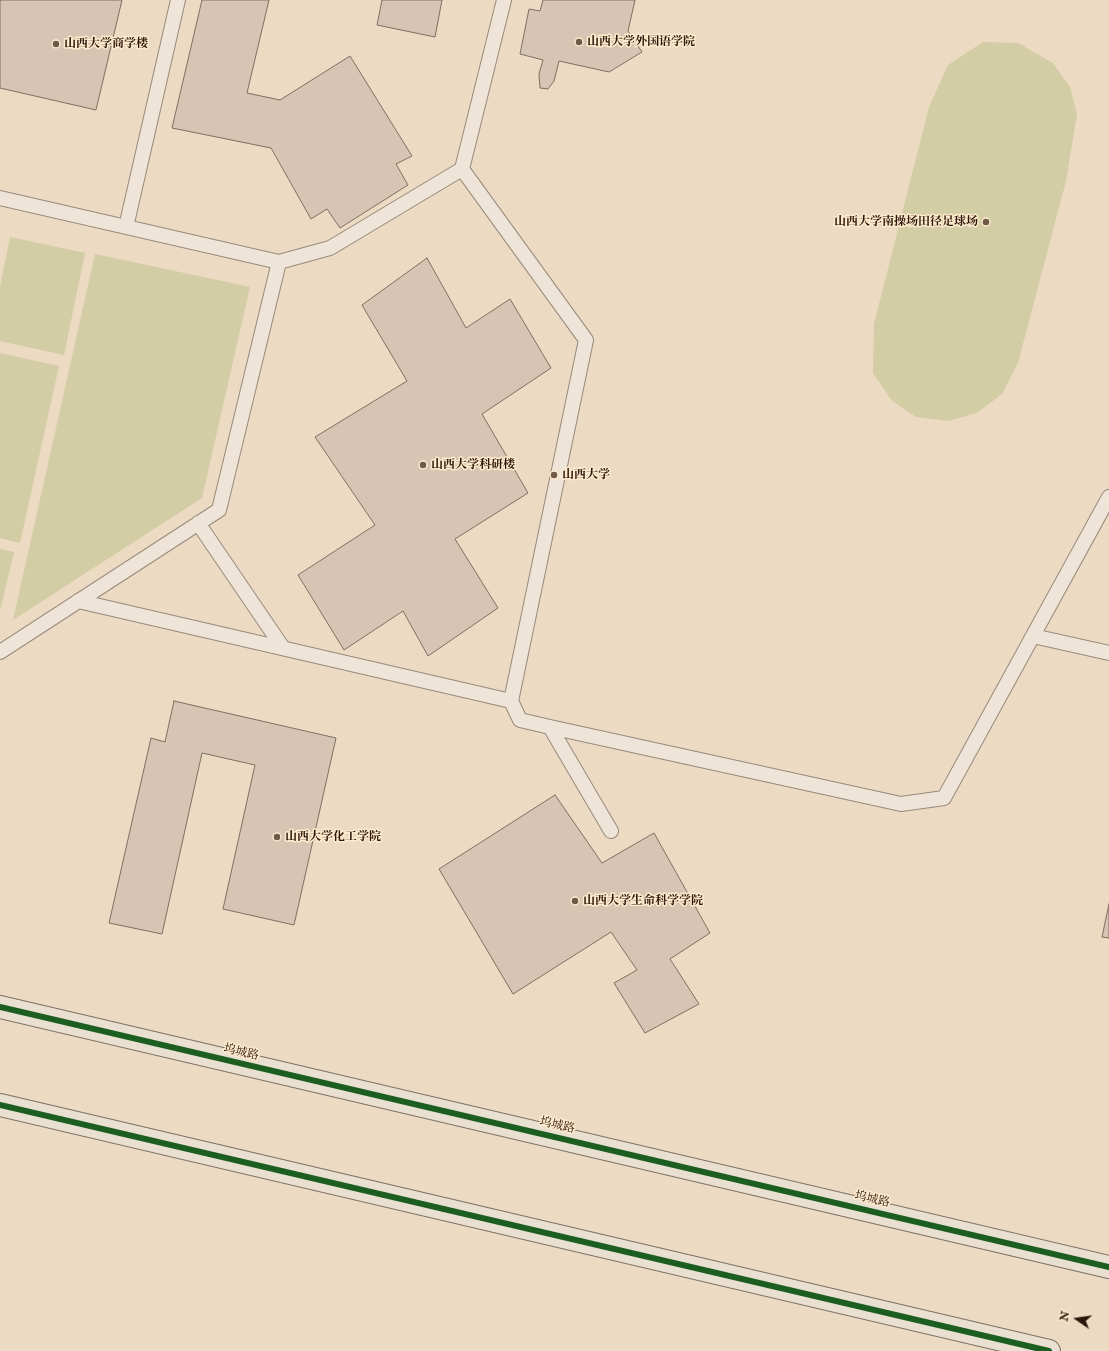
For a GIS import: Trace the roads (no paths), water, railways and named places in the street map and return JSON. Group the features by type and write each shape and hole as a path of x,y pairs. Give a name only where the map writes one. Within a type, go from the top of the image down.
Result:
{"main road":[{"name":"坞城路","path":"0,1007 1109,1267"},
{"path":"0,1105 1050,1351"}],"lane":[{"path":"126,227 178,0"},
{"path":"0,198 279,262 330,248 462,169 504,0"},
{"path":"462,169 586,340 511,701 520,720 901,804 944,798 1109,497"},
{"path":"0,652 219,510 279,262"},
{"path":"198,523 283,648"},
{"path":"78,601 511,701"},
{"path":"1033,636 1109,653"},
{"path":"550,727 611,831"}],"place":[{"name":"山西大学外国语学院","path":"579,42"},
{"name":"山西大学商学楼","path":"56,44"},
{"name":"山西大学南操场田径足球场","path":"986,222"},
{"name":"山西大学科研楼","path":"423,465"},
{"name":"山西大学","path":"554,475"},
{"name":"山西大学化工学院","path":"277,837"},
{"name":"山西大学生命科学学院","path":"575,901"}]}
